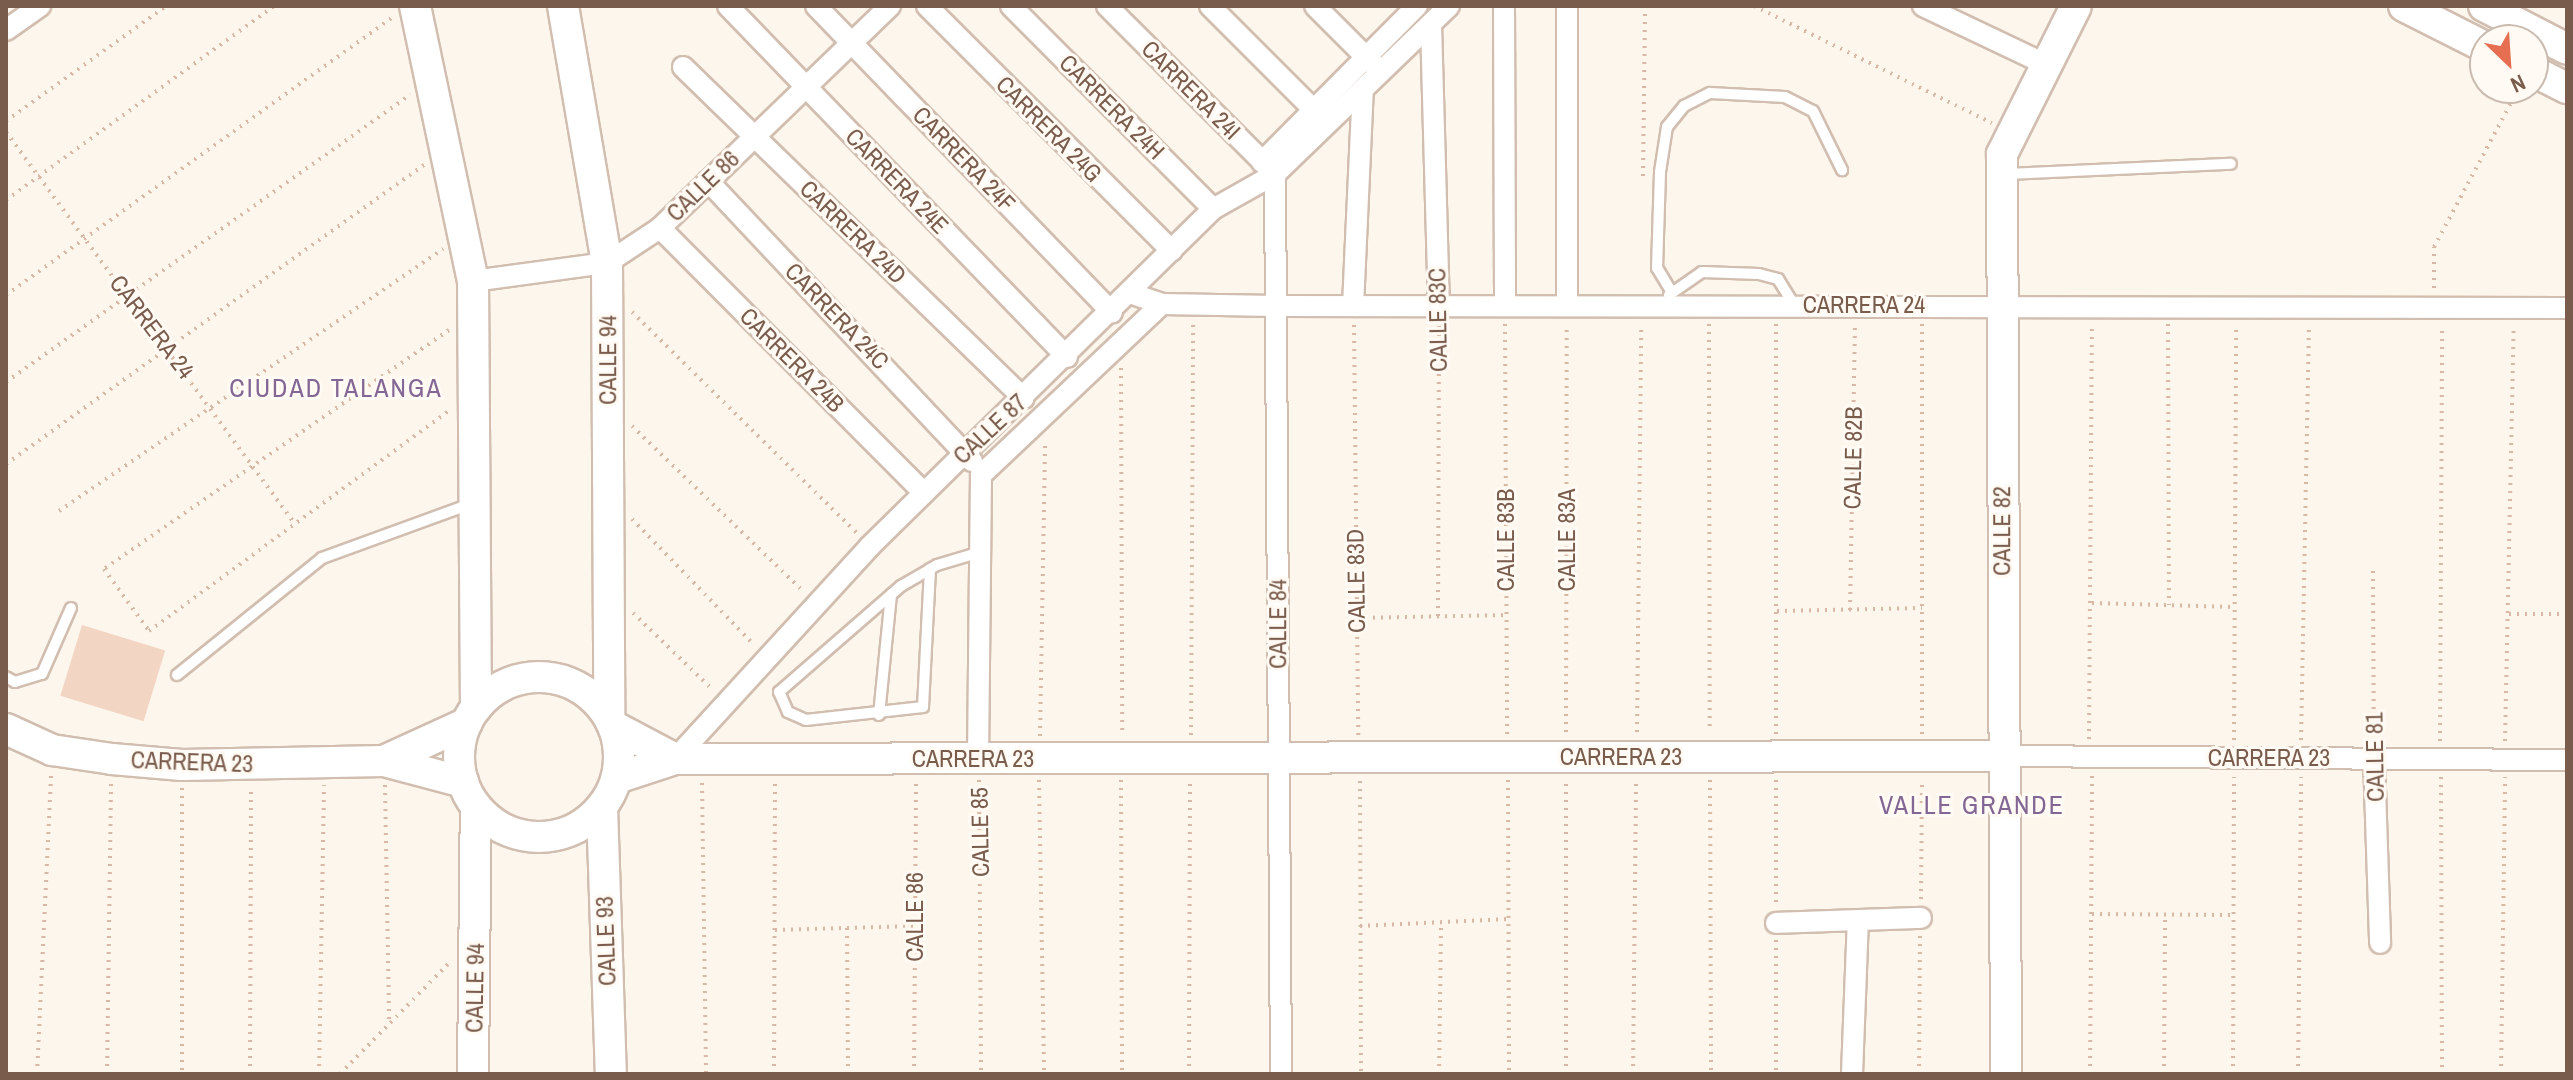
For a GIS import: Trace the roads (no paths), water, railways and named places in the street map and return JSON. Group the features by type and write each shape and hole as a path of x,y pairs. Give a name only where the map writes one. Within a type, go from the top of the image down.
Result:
{"street":[{"path":"6,30 40,6"},
{"name":"CALLE 94","path":"563,6 608,275 611,722"},
{"name":"CARRERA 24E","path":"728,6 1067,357"},
{"name":"CARRERA 24F","path":"816,6 1112,313"},
{"name":"CALLE 86","path":"473,281 608,275 890,6"},
{"name":"CARRERA 24G","path":"927,6 1172,251"},
{"name":"CARRERA 24H","path":"1011,6 1213,209"},
{"name":"CARRERA 24I","path":"1107,6 1268,168"},
{"path":"1210,6 1321,117"},
{"path":"1315,6 1374,65"},
{"path":"1321,117 1374,65 1431,24 1449,6"},
{"path":"1504,6 1505,306"},
{"path":"1567,6 1567,306"},
{"path":"1923,6 2045,64"},
{"path":"2404,6 2469,39"},
{"path":"2484,6 2567,49"},
{"path":"1353,306 1363,89 1374,65 1415,7"},
{"name":"CALLE 82","path":"2006,1074 2001,175 2009,131 2073,7"},
{"path":"408,9 449,147 473,281 475,503 469,794 497,826 553,836 602,807 617,778 611,722 571,684 546,677 508,685 472,715"},
{"name":"CALLE 83C","path":"1431,24 1439,306"},
{"name":"CARRERA 24D","path":"683,67 1023,398"},
{"path":"2549,79 2567,88"},
{"path":"1321,117 1363,89"},
{"name":"CALLE 87","path":"688,760 726,703 770,661 815,603 870,546 965,451 1112,313 1213,209 1268,168 1321,117"},
{"name":"CALLE 84","path":"1268,168 1276,306 1281,1074"},
{"name":"CARRERA 24C","path":"708,181 965,451 979,484"},
{"name":"CARRERA 24B","path":"660,228 924,493"},
{"name":"CARRERA 24","path":"1130,293 1162,304 1276,306 1642,306 1667,298 1709,306 2567,308"},
{"path":"979,484 1162,304"},
{"name":"CALLE 85","path":"978,760 979,484"},
{"name":"CARRERA 23","path":"384,761 472,715"},
{"name":"CARRERA 23","path":"611,722 688,760"},
{"name":"CARRERA 23","path":"6,729 52,750 182,765 384,761 469,794"},
{"name":"CARRERA 23","path":"617,778 688,760 1923,756 2567,760"},
{"name":"CALLE 81","path":"2374,758 2380,943"},
{"name":"CALLE 94","path":"469,794 476,937 473,1074"},
{"name":"CALLE 93","path":"602,807 611,1074"},
{"path":"1776,923 1921,918"},
{"path":"1852,1074 1858,920"}],"lane":[{"path":"1785,305 1778,279 1759,274 1702,272 1667,298 1657,268 1660,172 1667,127 1684,106 1710,93 1785,97 1813,111 1842,170"},
{"path":"2001,175 2231,164"},
{"path":"177,675 322,558 475,503"},
{"path":"930,569 928,699 916,713 806,720 788,712 779,692 891,595 930,569 977,553"},
{"path":"879,715 891,595"},
{"path":"6,677 15,682 42,674 71,608"}],"district":[{"name":"CIUDAD TALANGA","path":"336,388"},
{"name":"VALLE GRANDE","path":"1972,805"}]}
